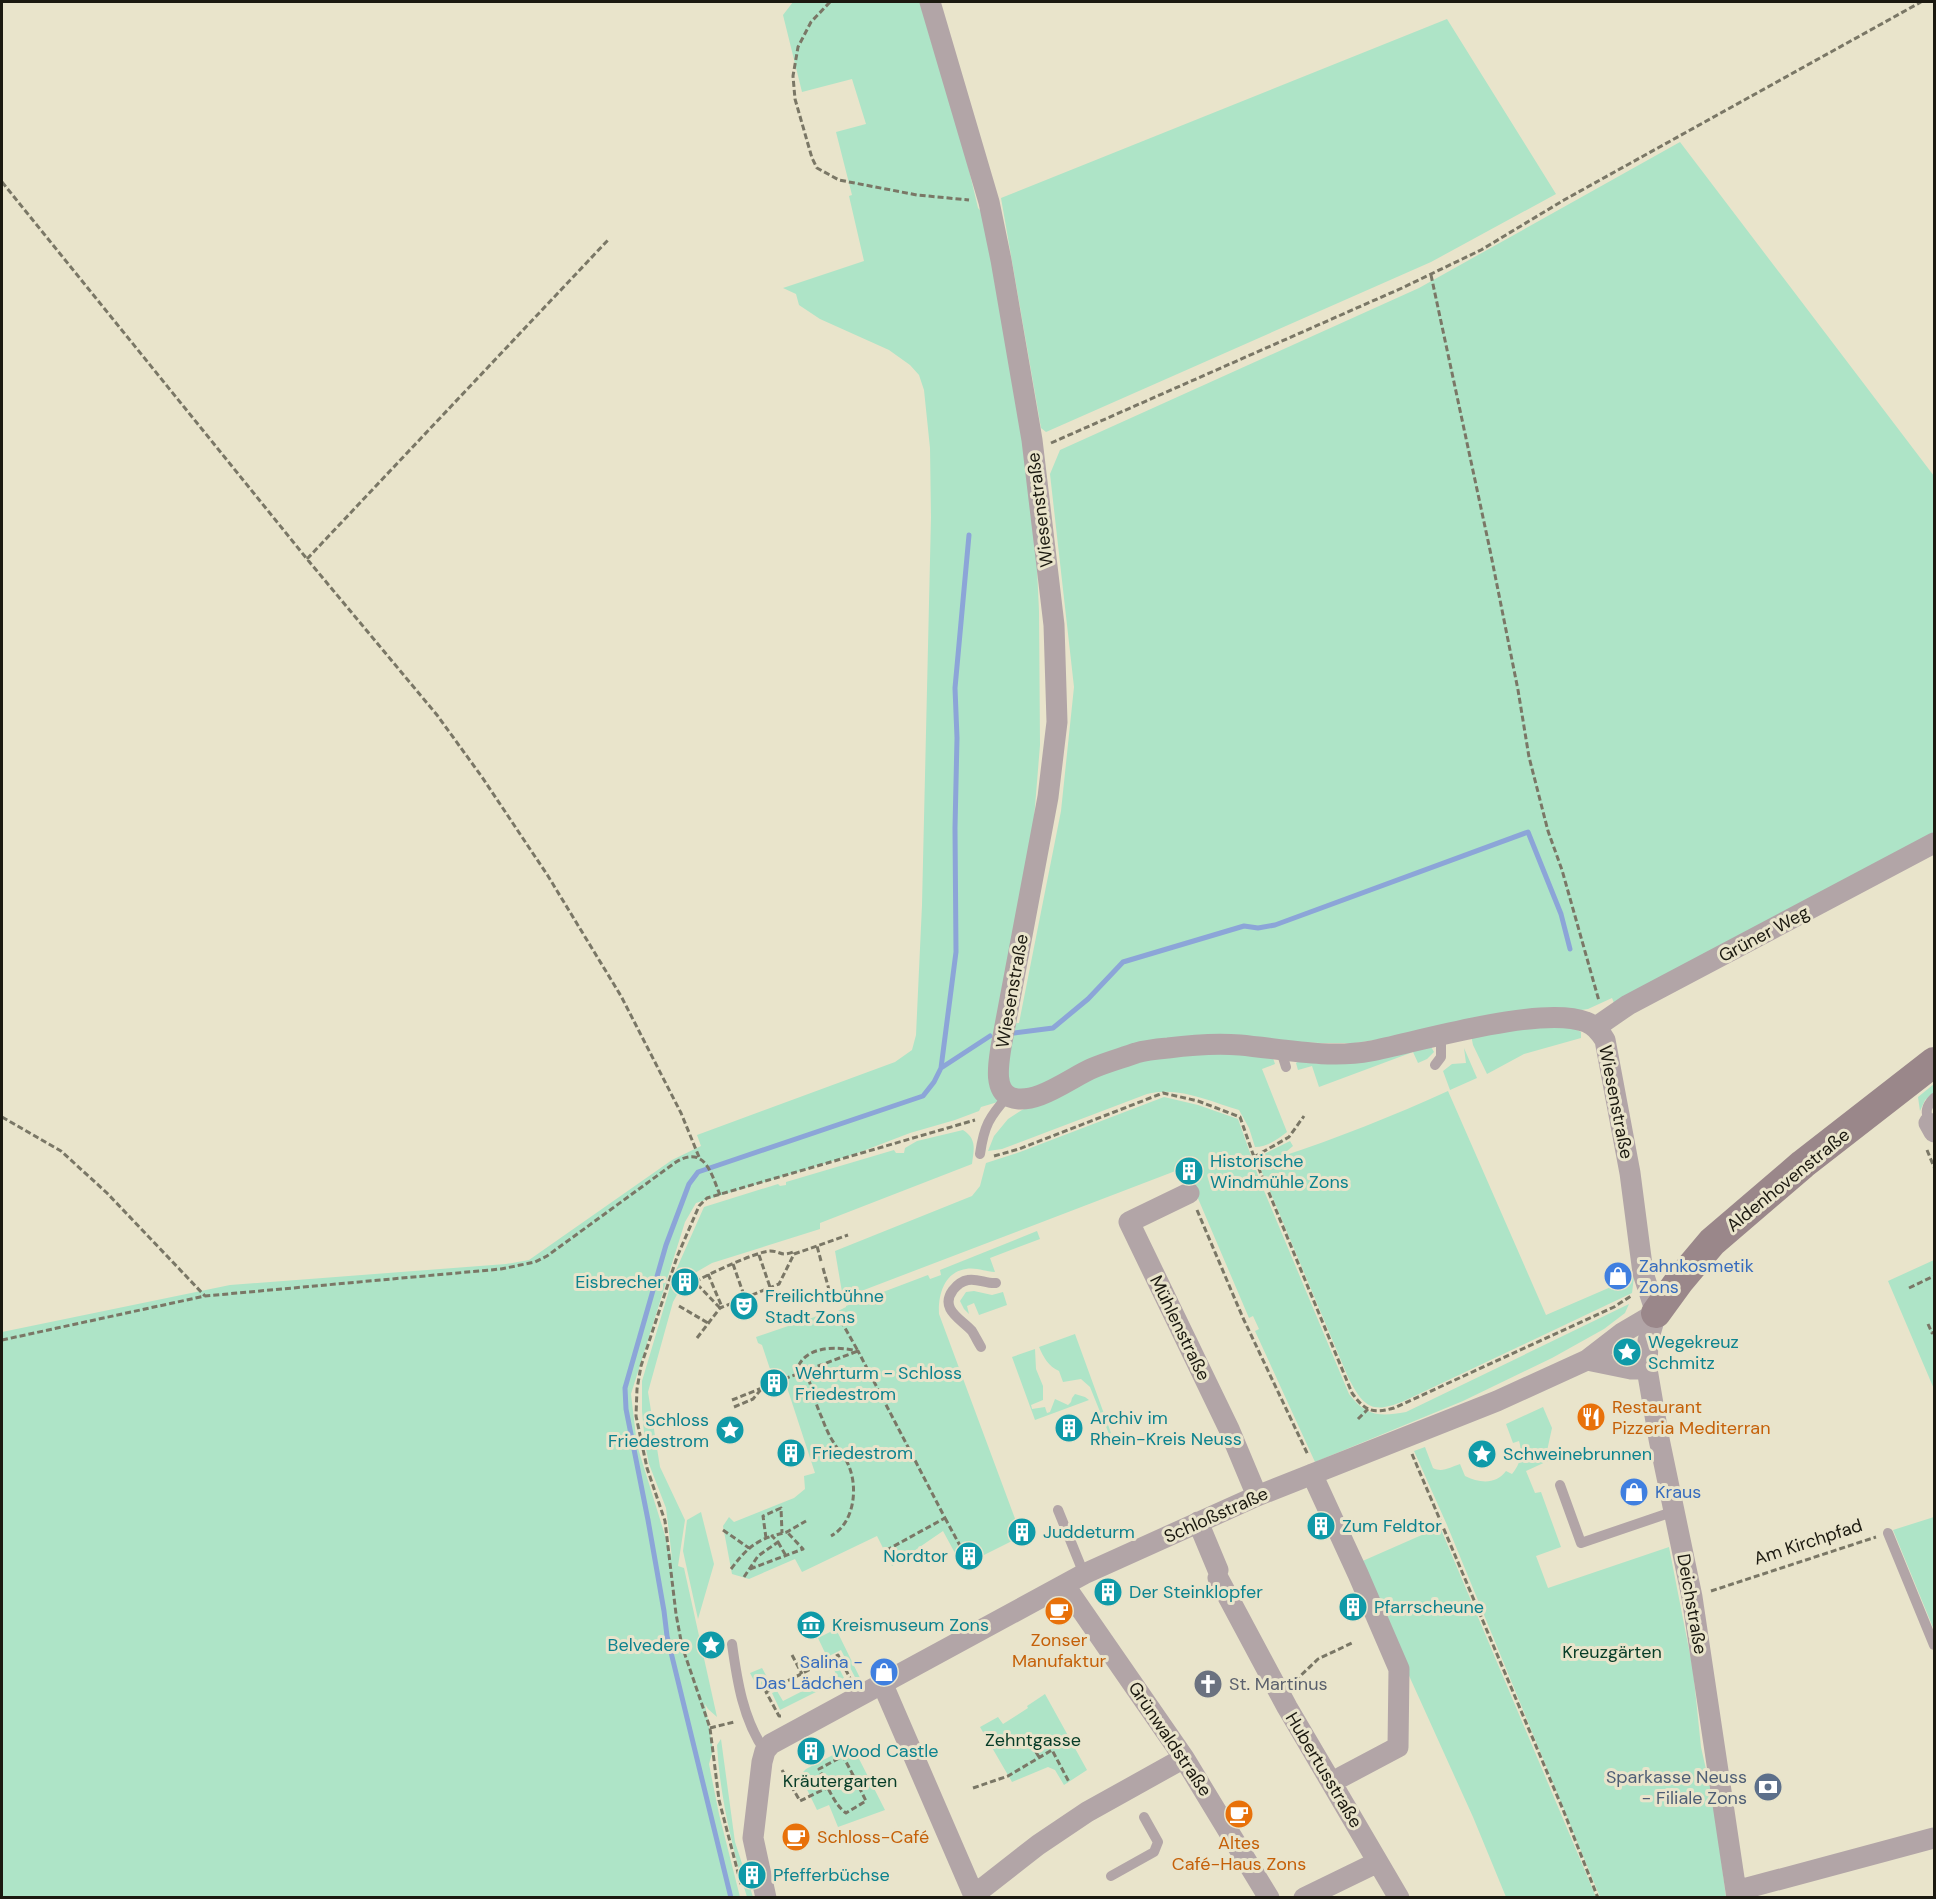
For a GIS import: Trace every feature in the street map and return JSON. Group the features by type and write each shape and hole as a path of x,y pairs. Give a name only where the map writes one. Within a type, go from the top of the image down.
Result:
{"street":[{"name":"Wiesenstraße","path":"930,2 989,202 1001,260 1033,451 1054,625 1057,722 1048,796 1001,1047 999,1084 1008,1096 1022,1100 1044,1094 1093,1068 1143,1051 1189,1045 1239,1045 1284,1059 1368,1052 1524,1020 1561,1018 1600,1024 1615,1086 1630,1173 1643,1273 1652,1300"},
{"name":"Grüner Weg","path":"1600,1024 1638,1000 1935,843"},
{"name":"Aldenhovenstraße","path":"1652,1300 1680,1280 1712,1242 1803,1164 1935,1062"},
{"name":"Mühlenstraße","path":"1189,1193 1129,1222 1229,1429 1257,1496"},
{"name":"Schloßstraße","path":"765,1751 783,1736 883,1685 1084,1574 1257,1496 1497,1401 1587,1360 1622,1333 1652,1300"},
{"name":"Deichstraße","path":"1652,1300 1647,1369 1692,1597 1736,1894"},
{"path":"1587,1360 1631,1369 1647,1369"},
{"path":"1314,1474 1399,1669 1398,1747 1332,1782"},
{"name":"Hubertusstraße","path":"1198,1522 1218,1574 1284,1701 1399,1898"},
{"name":"Grünwaldstraße","path":"1065,1586 1184,1758 1269,1898"},
{"path":"883,1685 975,1896 1038,1845 1087,1812 1132,1795 1184,1758"},
{"path":"765,1751 755,1806 753,1838 766,1898"},
{"path":"1736,1894 1935,1838"},
{"path":"1304,1898 1378,1862"}],"lane":[{"path":"1435,1065 1441,1057 1442,1035"},
{"path":"980,1154 982,1139 991,1115 1008,1096"},
{"path":"1932,1127 1926,1110 1928,1104 1935,1098"},
{"path":"981,1347 972,1332 952,1314 949,1297 961,1282 970,1279 996,1283"},
{"path":"1560,1485 1581,1543 1675,1511"},
{"path":"1058,1510 1084,1574"},
{"name":"Am Kirchpfad","path":"1888,1533 1935,1645"},
{"path":"732,1644 737,1679 748,1719 765,1751"},
{"path":"1111,1876 1154,1852 1158,1842 1144,1817"}],"path":[{"path":"830,2 811,22 798,47 793,76 795,99 817,168 839,180 917,195 989,202"},
{"path":"1033,451 1481,250 1563,200 1921,2"},
{"path":"2,182 307,559 437,715 482,777 548,876 621,996 681,1113 699,1157 712,1176 720,1195"},
{"path":"307,559 608,240"},
{"path":"1431,274 1492,561 1529,757 1548,831 1562,870 1600,1024"},
{"path":"980,1154 996,1156 1019,1149 1163,1093 1198,1101 1240,1117 1254,1157 1352,1393 1359,1403 1379,1412 1394,1408 1614,1307 1652,1300"},
{"path":"741,1886 719,1800 710,1728 682,1646 665,1521 640,1441 636,1416 637,1389 642,1366 678,1257 699,1206 707,1198 991,1115"},
{"path":"1254,1157 1289,1137 1304,1116"},
{"path":"2,1117 61,1151 107,1192 205,1296"},
{"path":"1929,1155 1935,1152"},
{"path":"2,1340 205,1296 490,1270 535,1262 547,1257 676,1162 689,1156 699,1157"},
{"path":"1189,1193 1314,1474"},
{"path":"697,1338 721,1308 779,1284 794,1254 848,1235"},
{"path":"817,1246 821,1262"},
{"path":"721,1308 695,1282 708,1274 769,1251 783,1255 793,1251 794,1254"},
{"path":"759,1255 770,1287"},
{"path":"733,1264 745,1298"},
{"path":"823,1268 833,1304"},
{"path":"708,1274 721,1308"},
{"path":"1909,1288 1934,1278"},
{"path":"679,1306 708,1323"},
{"path":"836,1312 964,1553"},
{"path":"1928,1324 1932,1334"},
{"path":"796,1374 801,1362 807,1356 822,1349 842,1348 858,1351"},
{"path":"784,1379 858,1351"},
{"path":"806,1370 822,1419 848,1464 853,1488 845,1526 831,1536"},
{"path":"732,1400 763,1387 753,1399 734,1407"},
{"path":"1394,1408 1396,1415"},
{"path":"1358,1419 1368,1409"},
{"path":"1406,1438 1598,1898"},
{"path":"749,1570 803,1549 784,1532 781,1508 762,1516 766,1538"},
{"path":"885,1551 945,1518"},
{"path":"731,1569 758,1541 806,1521"},
{"path":"723,1530 749,1548"},
{"name":"Am Kirchpfad","path":"1692,1597 1888,1533"},
{"path":"772,1536 786,1556"},
{"path":"744,1577 758,1556 778,1542"},
{"path":"792,1554 793,1560"},
{"path":"1284,1701 1318,1659 1352,1643"},
{"path":"706,1648 717,1646"},
{"path":"792,1655 802,1674"},
{"path":"788,1712 779,1716 766,1692 838,1655 851,1680"},
{"path":"710,1728 748,1719"},
{"path":"1031,1744 1039,1757"},
{"path":"973,1788 1008,1776 1052,1750 1069,1782"},
{"path":"765,1751 779,1765 800,1801 829,1789 853,1775"},
{"path":"843,1756 853,1775 866,1801 846,1814 819,1770 843,1756"}],"green space":[{"path":"793,2 920,2 955,111 978,208 986,217 1031,440 1039,611 1040,745 1031,856 1001,1025 1019,1023 1061,811 1074,687 1050,474 1060,450 1419,288 1680,142 1934,476 1934,835 1614,1003 1612,998 1588,1009 1355,1043 1212,1038 981,1107 979,1111 955,1120 910,1133 855,1154 696,1203 685,1222 631,1394 637,1445 672,1558 666,1508 649,1464 645,1444 642,1381 673,1277 704,1207 778,1184 786,1185 786,1182 894,1150 896,1153 904,1153 905,1148 917,1141 963,1130 971,1137 974,1145 972,1164 820,1223 820,1229 712,1263 693,1274 687,1270 679,1271 675,1279 675,1286 679,1291 673,1302 648,1392 660,1467 685,1520 678,1566 684,1568 717,1717 705,1704 713,1750 709,1764 740,1897 2,1897 2,1332 230,1285 506,1264 529,1260 672,1160 701,1146 697,1135 895,1062 912,1050 916,1035 922,905 931,517 930,448 924,390 919,375 910,365 889,350 820,319 799,305 796,294 783,288 864,261 849,196 852,195 836,132 866,124 852,79 802,92 783,15"},
{"path":"1447,19 1556,194 1431,262 1046,432 1041,428 1001,198"},
{"path":"1520,1027 1571,1027 1581,1032 1581,1038 1524,1054 1487,1074 1473,1045 1471,1035"},
{"path":"1430,1045 1434,1052 1427,1059 1418,1063 1413,1052 1319,1087 1312,1066 1298,1070 1296,1063 1299,1061"},
{"path":"1464,1048 1477,1078 1450,1090 1443,1071 1452,1064 1466,1063"},
{"path":"1194,1050 1273,1058 1275,1064 1262,1069 1287,1132 1268,1144 1255,1147 1249,1128 1239,1110 1182,1093 1159,1092 1147,1094 1002,1149 988,1151 994,1136 1008,1119 1022,1110 1099,1074 1133,1061"},
{"path":"1934,1084 1934,1093 1925,1100 1920,1111 1918,1097"},
{"path":"1448,1091 1546,1315 1634,1277 1632,1293 1404,1401 1376,1407 1369,1405 1358,1395 1348,1377 1256,1158 1290,1141 1293,1146 1280,1157 1302,1150"},
{"path":"1164,1097 1198,1105 1238,1119 1260,1181 1349,1394 1367,1411 1381,1414 1406,1412 1629,1304 1625,1313 1604,1329 1552,1358 1463,1401 1315,1462 1255,1331 1259,1329 1253,1316 1249,1318 1191,1182 1200,1173 1199,1165 1192,1159 1183,1160 1178,1170 843,1298 835,1251 972,1196 980,1186 986,1163"},
{"path":"1037,1231 1040,1239 990,1258 995,1272 970,1269 958,1271 952,1275 941,1292 939,1307 939,1314 1017,1524 1013,1530 1016,1539 962,1566 943,1531 892,1566 877,1536 802,1572 795,1559 749,1579 732,1574 723,1526 729,1517 734,1522 794,1498 805,1489 804,1476 815,1473 781,1369 771,1372 762,1345 758,1343 756,1337 826,1313 836,1312 846,1306 928,1275 930,1279 941,1275 940,1270"},
{"path":"1934,1260 1934,1389 1888,1281"},
{"path":"974,1291 992,1295 1003,1292 1007,1305 979,1315 974,1303 967,1306 969,1314 960,1301 966,1292"},
{"path":"1075,1334 1111,1433 1109,1434 1090,1387 1081,1379 1063,1382 1059,1371 1047,1361 1039,1347"},
{"path":"1035,1349 1036,1369 1043,1386 1043,1400 1031,1405 1032,1409 1045,1407 1047,1413 1050,1412 1055,1399 1068,1405 1075,1394 1089,1400 1035,1420 1012,1357"},
{"name":"Kreuzgärten","path":"1543,1407 1552,1428 1547,1451 1550,1460 1526,1471 1535,1493 1541,1492 1561,1547 1536,1556 1548,1588 1669,1547 1693,1670 1701,1747 1714,1805 1726,1897 1600,1897 1447,1525 1414,1451 1425,1447 1433,1468 1443,1470 1460,1464 1465,1476 1476,1480 1492,1481 1506,1471 1512,1474 1521,1455 1519,1441 1513,1443 1506,1424"},
{"path":"701,1512 714,1564 698,1619 683,1551 687,1520"},
{"path":"1934,1517 1934,1630 1893,1530"},
{"path":"1440,1527 1596,1897 1506,1897 1473,1817 1358,1563"},
{"path":"836,1629 861,1680 857,1681 841,1650 827,1657 818,1638"},
{"path":"835,1660 844,1678 780,1710 772,1693 777,1691 783,1701 836,1674 831,1663"},
{"path":"762,1668 772,1686 760,1692 750,1673"},
{"name":"Zehntgasse","path":"1045,1694 1087,1770 1064,1785 1055,1770 1048,1767 1012,1782 980,1727 998,1717 1003,1724"},
{"path":"721,1739 735,1842 753,1897 747,1897 728,1822 717,1745"},
{"name":"Kräutergarten","path":"852,1745 885,1810 838,1827 829,1805 817,1810 800,1775 806,1769"}],"waterway":[{"path":"941,1068 956,952 957,738 955,688 969,535"},
{"path":"1014,1033 1053,1028 1088,999 1123,962 1244,926 1258,928 1275,925 1528,832 1561,914 1570,949"},
{"path":"731,1898 667,1636 648,1520 626,1409 625,1388 666,1245 689,1184 698,1172 923,1096 941,1068 990,1036"}],"place":[{"name":"Historische Windmühle Zons","path":"1189,1171"},
{"name":"Zahnkosmetik Zons","path":"1618,1276"},
{"name":"Eisbrecher","path":"685,1282"},
{"name":"Freilichtbühne Stadt Zons","path":"744,1306"},
{"name":"Wegekreuz Schmitz","path":"1627,1352"},
{"name":"Wehrturm - Schloss Friedestrom","path":"774,1383"},
{"name":"Restaurant Pizzeria Mediterran","path":"1591,1417"},
{"name":"Archiv im Rhein-Kreis Neuss","path":"1069,1428"},
{"name":"Schloss Friedestrom","path":"730,1430"},
{"name":"Friedestrom","path":"791,1453"},
{"name":"Schweinebrunnen","path":"1482,1454"},
{"name":"Kraus","path":"1634,1492"},
{"name":"Zum Feldtor","path":"1321,1526"},
{"name":"Juddeturm","path":"1022,1532"},
{"name":"Nordtor","path":"969,1556"},
{"name":"Der Steinklopfer","path":"1108,1592"},
{"name":"Pfarrscheune","path":"1353,1607"},
{"name":"Zonser Manufaktur","path":"1059,1611"},
{"name":"Kreismuseum Zons","path":"811,1625"},
{"name":"Belvedere","path":"711,1645"},
{"name":"Salina - Das Lädchen","path":"884,1672"},
{"name":"St. Martinus","path":"1208,1684"},
{"name":"Wood Castle","path":"811,1751"},
{"name":"Sparkasse Neuss - Filiale Zons","path":"1768,1787"},
{"name":"Altes Café-Haus Zons","path":"1239,1814"},
{"name":"Schloss-Café","path":"796,1837"},
{"name":"Pfefferbüchse","path":"752,1875"}]}
